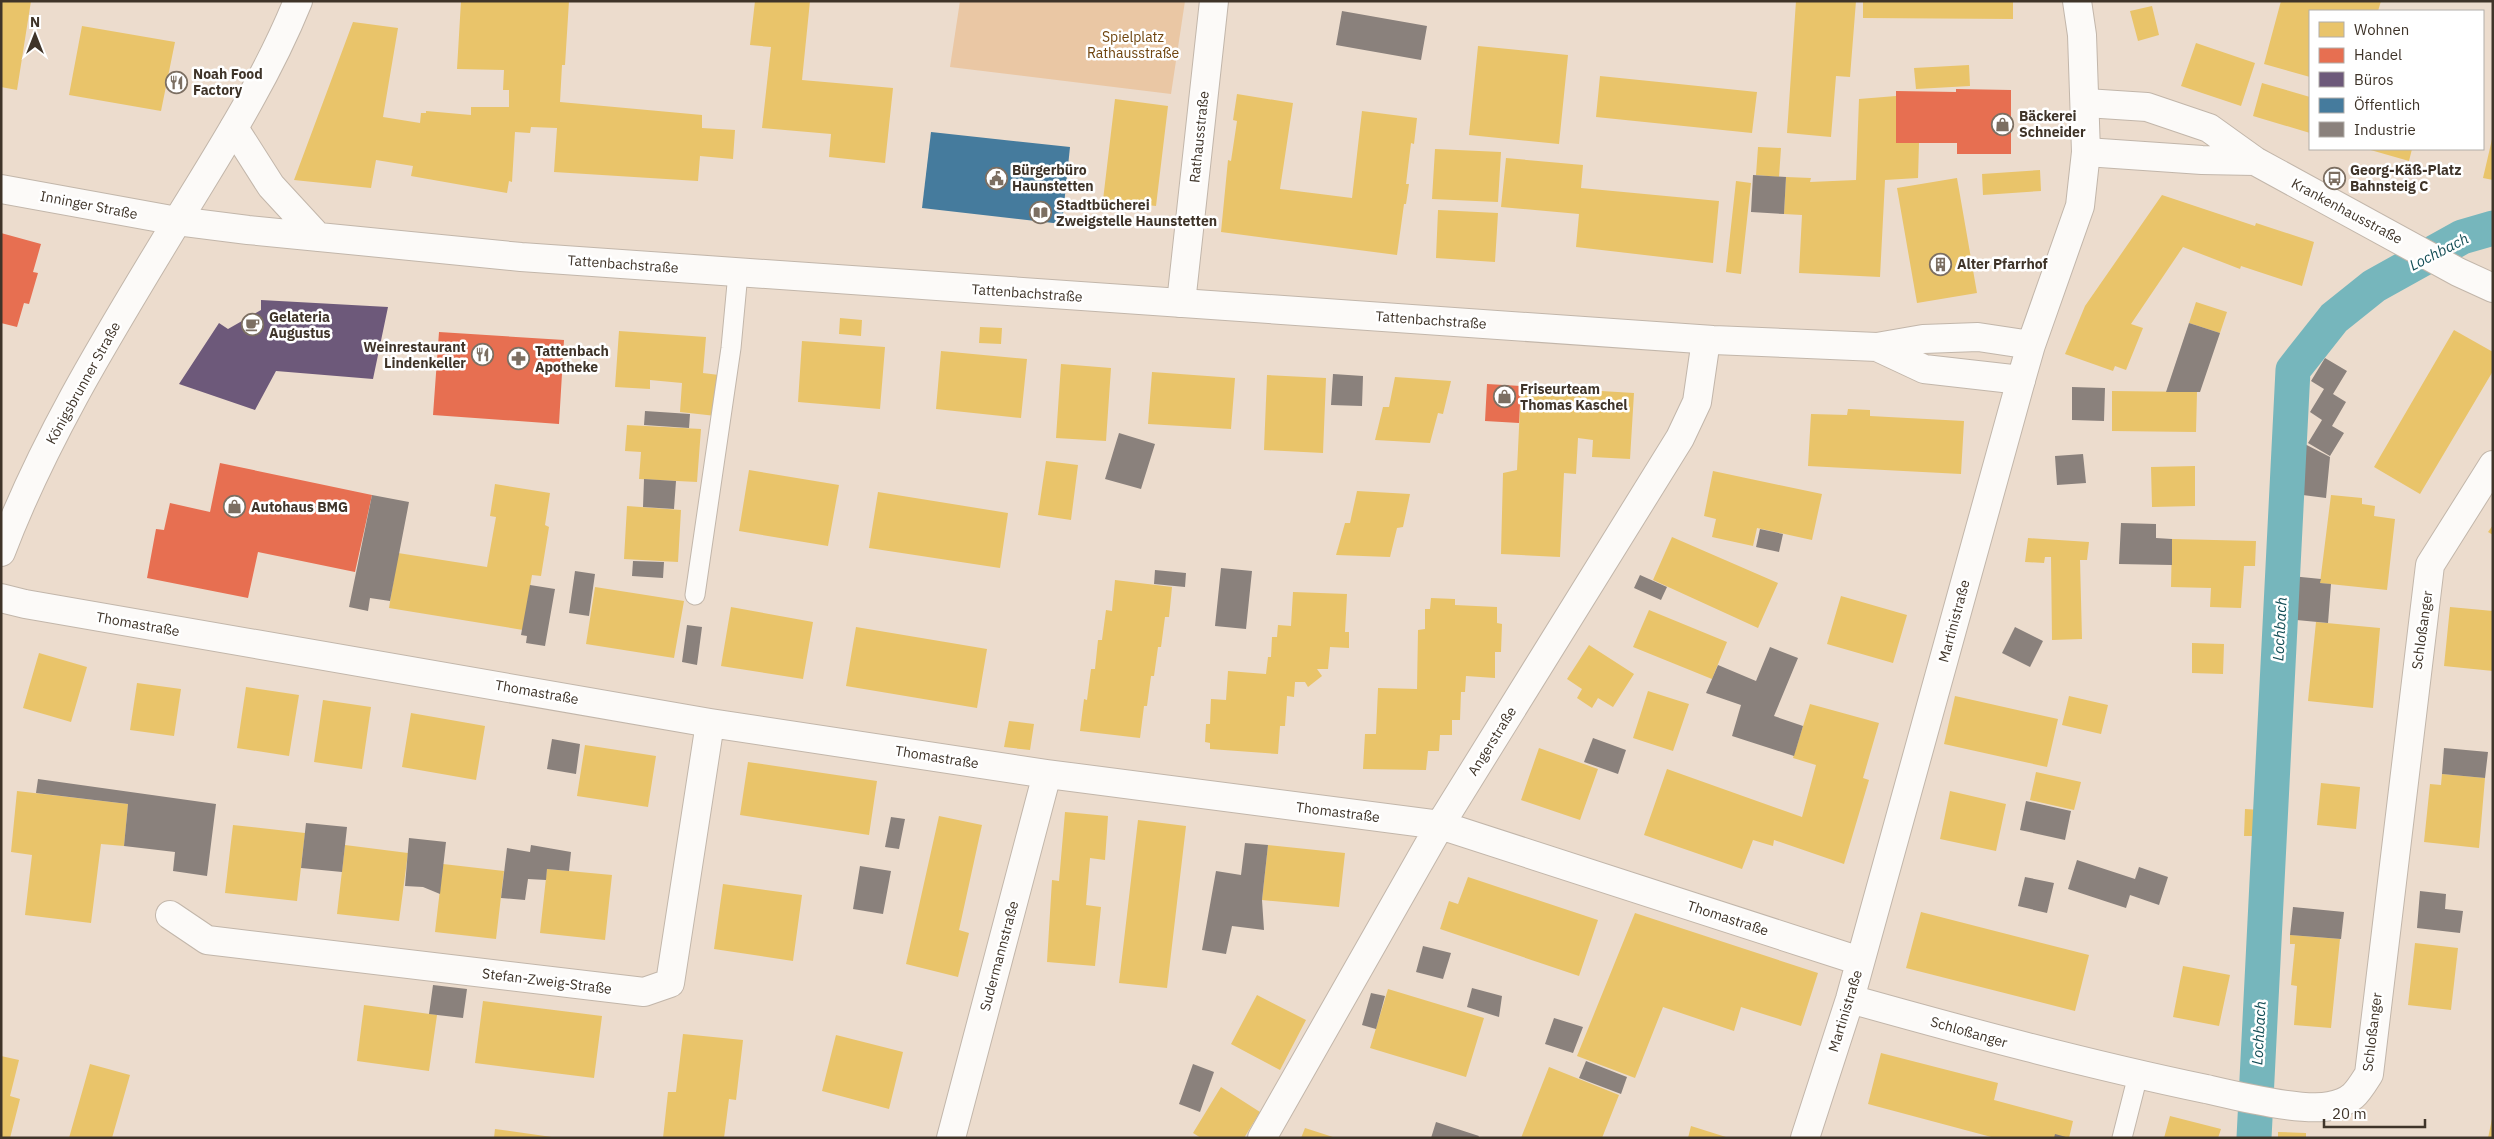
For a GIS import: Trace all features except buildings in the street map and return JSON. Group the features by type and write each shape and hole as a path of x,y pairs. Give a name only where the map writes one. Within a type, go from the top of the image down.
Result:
{"street":[{"name":"Königsbrunner Straße","path":"1,552 18,509 46,450 178,221 219,156 284,34 298,1"},
{"name":"Rathausstraße","path":"1181,303 1214,1"},
{"name":"Martinistraße","path":"1805,1138 1850,999 2031,345 2074,229 2080,206 2086,152 2086,103 2078,1"},
{"name":"Krankenhausstraße","path":"2086,103 2147,107 2209,128 2254,161 2458,272 2493,288"},
{"path":"234,128 271,186 318,237"},
{"name":"Krankenhausstraße","path":"2086,152 2202,160 2254,161"},
{"name":"Inninger Straße","path":"1,189 178,221"},
{"name":"Tattenbachstraße","path":"178,221 521,257 1706,340 1877,348 1923,339 1978,337 2031,345"},
{"name":"Angerstraße","path":"1262,1138 1440,825 1680,438 1697,402 1706,340"},
{"name":"Tattenbachstraße","path":"1877,348 1924,369 2022,380"},
{"name":"Schloßanger","path":"1850,999 2030,1049 2138,1075 2234,1095 2288,1104 2328,1106 2353,1098 2369,1074 2430,565 2493,465"},
{"name":"Thomastraße","path":"1,598 25,604 710,723 1047,774 1440,825 1860,961"},
{"name":"Stefan-Zweig-Straße","path":"170,915 207,940 644,992 670,983 710,723"},
{"name":"Sudermannstraße","path":"951,1138 1047,774"}],"lane":[{"path":"695,595 731,348 738,273"},
{"path":"2122,1138 2138,1075"}],"green space":[{"name":"Spielplatz Rathausstraße","path":"960,1 1185,1 1171,94 950,67"}],"waterway":[{"name":"Lochbach","path":"2254,1138 2293,370 2334,318 2374,286 2462,237 2493,228"}],"place":[{"name":"Noah Food Factory","path":"177,82"},
{"name":"Bäckerei Schneider","path":"2003,124"},
{"name":"Bürgerbüro Haunstetten","path":"996,178"},
{"name":"Georg-Käß-Platz Bahnsteig C","path":"2334,178"},
{"name":"Stadtbücherei Zweigstelle Haunstetten","path":"1040,213"},
{"name":"Alter Pfarrhof","path":"1941,264"},
{"name":"Gelateria Augustus","path":"253,325"},
{"name":"Weinrestaurant Lindenkeller","path":"482,355"},
{"name":"Tattenbach Apotheke","path":"519,359"},
{"name":"Friseurteam Thomas Kaschel","path":"1504,397"},
{"name":"Autohaus BMG","path":"235,507"}]}
